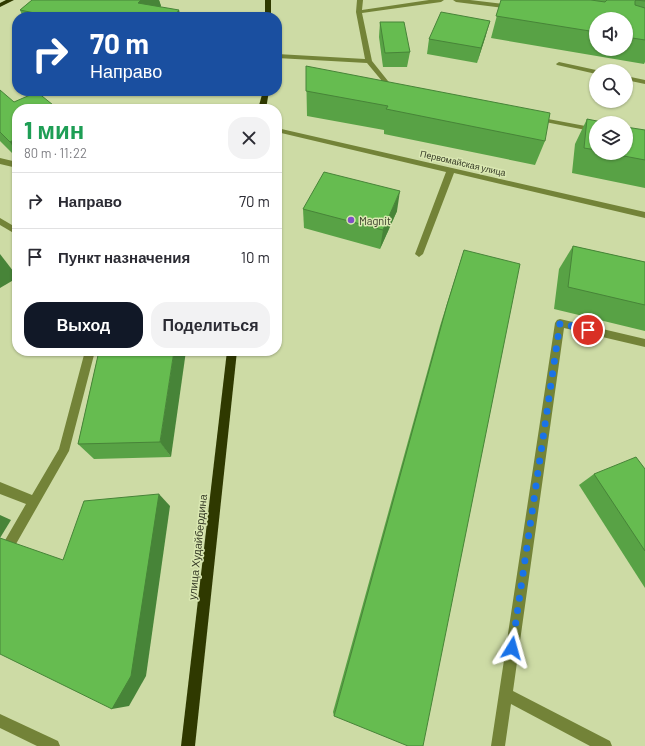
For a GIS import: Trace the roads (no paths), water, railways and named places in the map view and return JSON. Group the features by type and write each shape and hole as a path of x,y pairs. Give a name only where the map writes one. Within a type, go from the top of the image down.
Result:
{"main road":[{"path":"0,5 11,0"},
{"path":"268,0 268,12"},
{"name":"улица Худайбердина","path":"188,746 231,356"}],"street":[{"path":"360,0 360,12 369,61 392,91 400,93"},
{"path":"360,12 441,0"},
{"path":"456,0 522,8"},
{"path":"282,56 369,61"},
{"path":"559,64 589,70"},
{"path":"633,79 645,82"},
{"path":"526,116 589,129"},
{"name":"Первомайская улица","path":"282,131 645,215"},
{"path":"0,161 12,164"},
{"path":"419,254 451,170"},
{"path":"0,221 12,229"},
{"path":"498,746 560,323 645,343"},
{"path":"0,561 64,451 89,356"},
{"path":"0,488 34,502"},
{"path":"505,694 605,746"},
{"path":"0,721 53,746"}],"place":[{"name":"Magnit","path":"351,220"}]}
